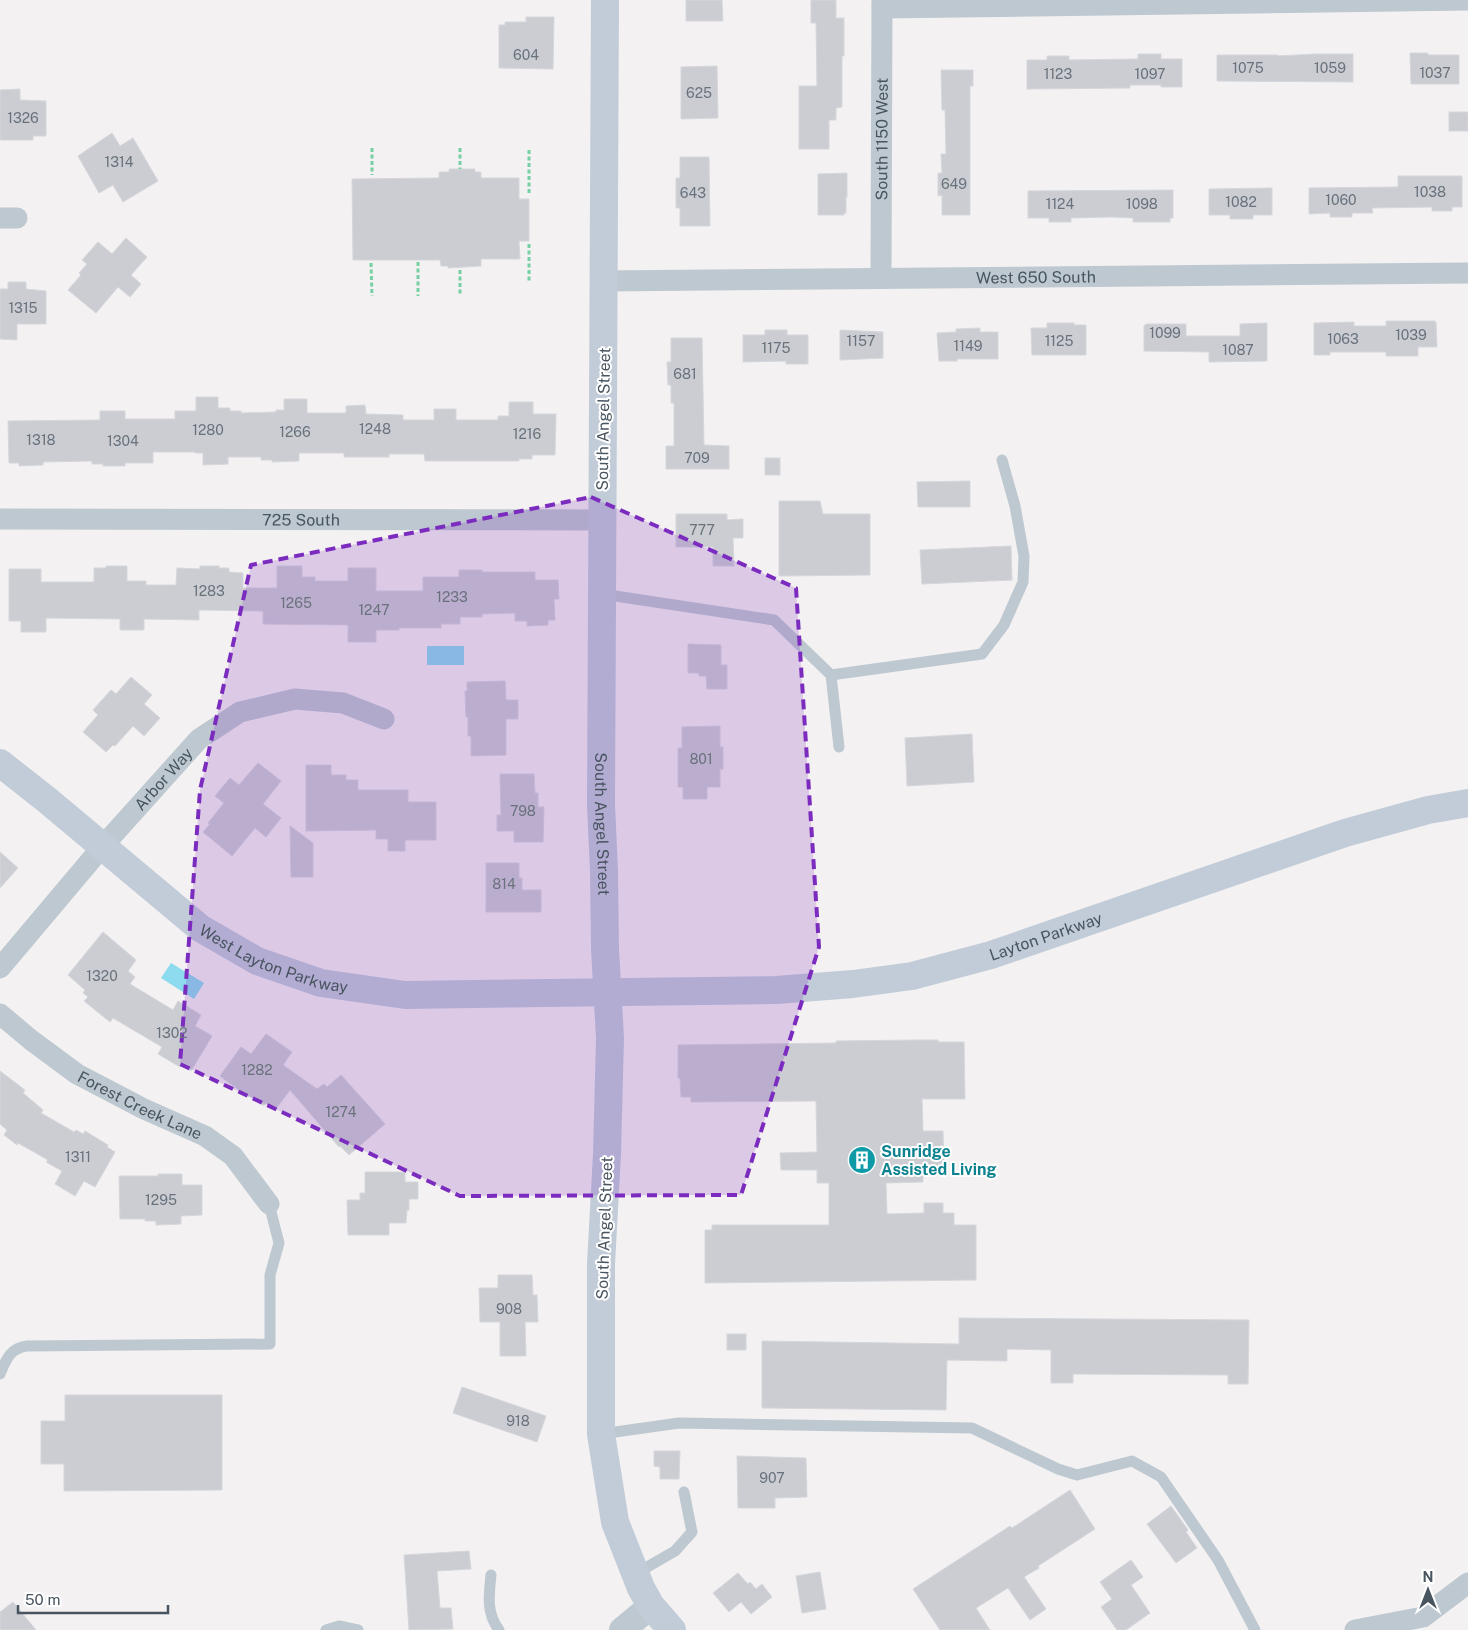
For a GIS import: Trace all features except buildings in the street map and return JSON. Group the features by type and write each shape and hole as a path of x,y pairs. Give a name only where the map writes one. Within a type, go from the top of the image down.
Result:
{"main road":[{"name":"South Angel Street","path":"604,0 601,804 610,1038 607,1154 600,1264 600,1434 616,1522 635,1574 651,1606 672,1630"},
{"name":"West Layton Parkway","path":"0,763 200,928 257,961 321,983 405,996 608,993"},
{"name":"Layton Parkway","path":"608,993 776,990 853,984 912,976 992,955 1345,833 1428,810 1468,804"}],"street":[{"path":"882,4 1468,0"},
{"name":"South 1150 West","path":"881,278 882,4"},
{"name":"West 650 South","path":"604,281 1468,273"},
{"name":"725 South","path":"0,520 602,520"},
{"name":"Arbor Way","path":"0,968 102,847 199,739 240,712 295,699 344,703 384,719"},
{"name":"Forest Creek Lane","path":"0,1014 76,1074 144,1109 205,1136 233,1156 269,1204"},
{"path":"1355,1630 1423,1617 1468,1583"},
{"path":"622,1630 651,1606"}],"lane":[{"path":"831,675 982,654 1004,624 1023,582 1024,556 1015,506 1002,460"},
{"path":"602,594 774,620 831,675 840,747"},
{"path":"0,1374 7,1357 13,1350 27,1346 270,1344 270,1275 279,1243 269,1204"},
{"path":"600,1434 679,1423 972,1428 1058,1469 1077,1475 1132,1461 1161,1477 1218,1560 1255,1630"},
{"path":"635,1574 675,1551 692,1532 684,1492"},
{"path":"491,1575 488,1601 489,1612 499,1630"},
{"path":"326,1630 339,1626 358,1630"}],"path":[{"path":"372,148 372,175"},
{"path":"460,148 460,169"},
{"path":"529,150 529,195"},
{"path":"529,244 529,281"},
{"path":"418,262 418,296"},
{"path":"371,263 372,296"},
{"path":"460,270 460,296"}],"highlighted area":[{"path":"591,497 796,588 819,947 741,1195 460,1196 180,1064 200,790 251,565"}],"water":[{"path":"427,646 464,646 464,665 427,665"},
{"path":"171,963 204,983 194,999 161,978"}],"place":[{"name":"Sunridge Assisted Living","path":"862,1160"}]}
